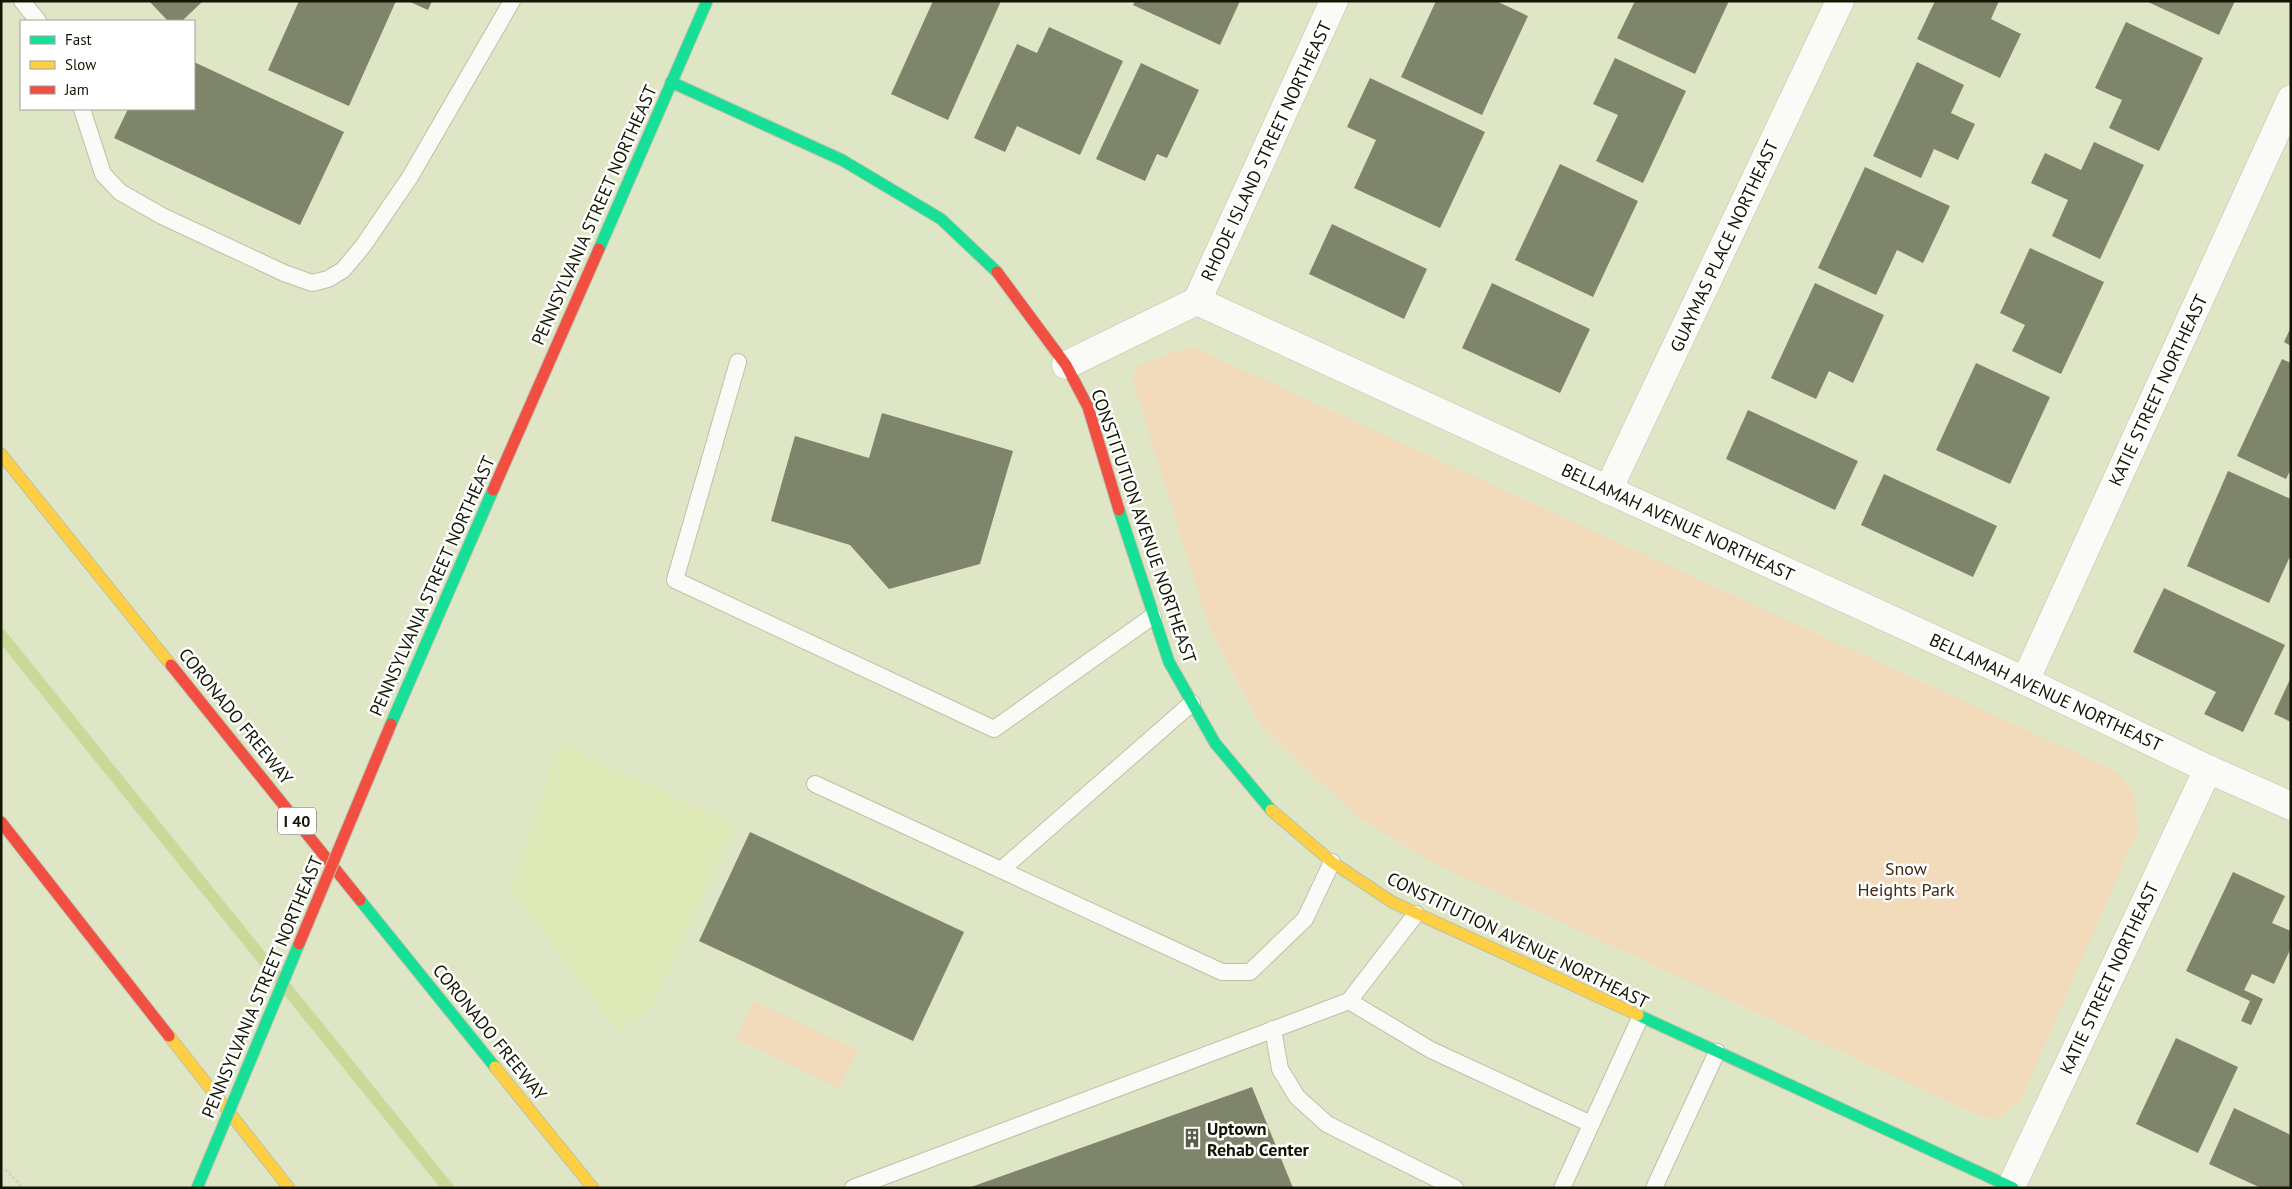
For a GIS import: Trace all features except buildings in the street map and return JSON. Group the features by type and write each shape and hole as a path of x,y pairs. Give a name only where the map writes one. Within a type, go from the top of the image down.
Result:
{"main road":[{"name":"PENNSYLVANIA STREET NORTHEAST","path":"197,1188 391,724 707,1"},
{"name":"CONSTITUTION AVENUE NORTHEAST","path":"672,82 842,160 941,219 1003,278 1066,365 1088,407 1169,662 1192,703 1216,743 1272,810 1332,862 1392,902 1416,914 2012,1187"},
{"name":"CORONADO FREEWAY","path":"1,454 594,1188"},
{"path":"1,822 288,1188"}],"street":[{"name":"RHODE ISLAND STREET NORTHEAST","path":"1197,302 1334,1"},
{"name":"GUAYMAS PLACE NORTHEAST","path":"1608,490 1840,1"},
{"name":"KATIE STREET NORTHEAST","path":"2025,681 2291,99"},
{"path":"1066,365 1197,302"},
{"name":"BELLAMAH AVENUE NORTHEAST","path":"1197,302 2025,681 2208,769 2291,806"},
{"name":"KATIE STREET NORTHEAST","path":"2012,1187 2208,769"}],"lane":[{"path":"22,1 37,20"},
{"path":"82,110 103,174 120,192 162,216 284,273 312,283 328,280 342,270 362,246 410,176 512,1"},
{"path":"738,362 675,580 994,729 1153,616"},
{"path":"1001,870 1192,703"},
{"path":"816,784 1222,972 1250,972 1305,919 1332,862"},
{"path":"853,1188 1349,1001 1416,914"},
{"path":"1349,1001 1431,1050 1591,1124"},
{"path":"1562,1188 1640,1018"},
{"path":"1274,1029 1280,1069 1297,1096 1327,1124 1456,1188"},
{"path":"1654,1188 1717,1052"}],"path":[{"path":"1,1168 6,1170 23,1188"}],"shaded area":[{"path":"559,743 736,825 652,1008 619,1032 511,891"}],"green space":[{"name":"Snow Heights Park","path":"1185,348 1199,350 2118,772 2133,791 2139,828 2021,1100 1999,1119 1982,1117 1429,861 1353,813 1260,725 1207,621 1132,378 1138,365"},
{"path":"754,1001 858,1051 839,1088 736,1039"}],"waterway":[{"path":"1,635 448,1188"}],"traffic: fast":[{"path":"599,249 707,1"},
{"path":"671,82 842,160 941,219 997,272"},
{"path":"391,724 493,490"},
{"path":"1119,510 1169,662 1215,743 1271,810"},
{"path":"360,900 495,1067"},
{"path":"197,1188 299,944"},
{"path":"1638,1015 2013,1188"}],"traffic: slow":[{"path":"1,454 171,665"},
{"path":"1271,810 1332,862 1392,902 1638,1015"},
{"path":"169,1036 289,1188"},
{"path":"495,1067 593,1188"}],"traffic: jam":[{"path":"493,490 599,249"},
{"path":"997,272 1066,365 1088,407 1119,510"},
{"path":"171,665 360,900"},
{"path":"299,944 391,724"},
{"path":"1,822 169,1036"}],"place":[{"name":"Uptown Rehab Center","path":"1192,1138"}]}
